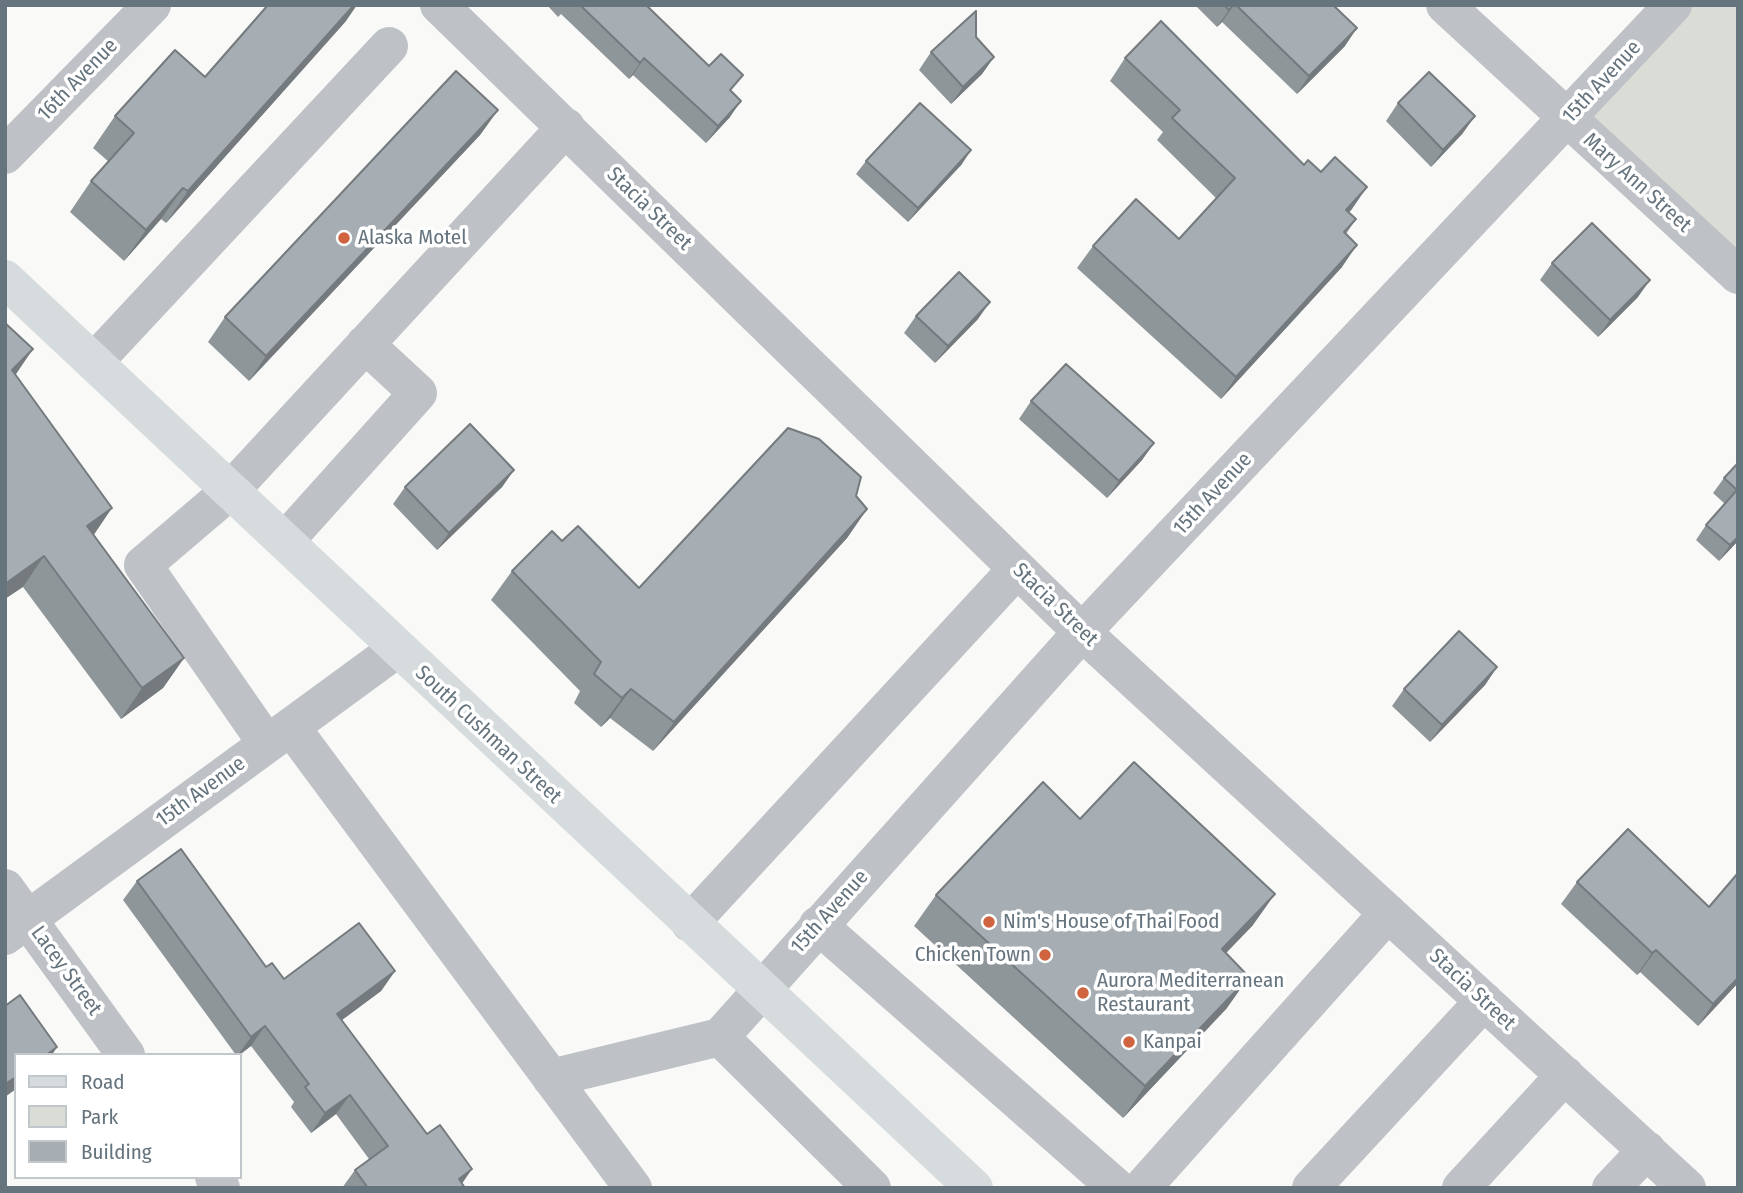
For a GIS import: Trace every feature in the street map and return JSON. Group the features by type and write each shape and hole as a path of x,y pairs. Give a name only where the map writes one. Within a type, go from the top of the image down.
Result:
{"main road":[{"name":"South Cushman Street","path":"5,279 974,1188"}],"street":[{"name":"16th Avenue","path":"5,155 152,5"},
{"name":"Stacia Street","path":"439,5 1082,632 1687,1188"},
{"name":"Mary Ann Street","path":"1445,5 1738,275"},
{"name":"15th Avenue","path":"720,1037 760,989 1082,632 1673,5"},
{"path":"94,362 388,46"},
{"path":"566,127 231,490 144,565 551,1079 633,1188"},
{"path":"285,541 418,393 365,344"},
{"path":"690,923 1017,569"},
{"name":"15th Avenue","path":"17,927 397,649"},
{"name":"Lacey Street","path":"5,888 17,927 124,1053"},
{"path":"1142,1188 1388,913"},
{"path":"818,925 1118,1188"},
{"path":"1311,1188 1484,1001"},
{"path":"551,1079 720,1037 872,1188"},
{"path":"1461,1188 1565,1075"},
{"path":"1611,1188 1647,1150"}],"green space":[{"path":"1673,5 1738,5 1738,275 1567,119"}],"building":[{"path":"268,5 354,5 188,191 183,188 146,230 91,181 134,133 115,116 175,50 205,77"},
{"path":"580,5 646,5 709,66 721,54 743,75 730,90 741,101 718,126 644,58 640,63"},
{"path":"1236,5 1333,5 1357,28 1309,76"},
{"path":"976,11 976,37 994,57 963,87 931,52"},
{"path":"1161,21 1304,165 1308,160 1321,172 1335,157 1367,187 1346,210 1356,219 1344,232 1357,245 1236,377 1093,246 1136,199 1179,239 1235,178 1172,118 1180,110 1125,58"},
{"name":"Alaska Motel","path":"456,71 498,110 266,356 225,317"},
{"path":"1429,72 1475,116 1443,150 1398,103"},
{"path":"920,103 971,150 918,208 866,161"},
{"path":"1592,223 1650,280 1610,320 1552,263"},
{"path":"959,272 990,302 948,346 916,316"},
{"path":"5,323 33,349 12,370 112,508 87,526 184,658 142,688 44,556 5,584"},
{"path":"1066,364 1154,443 1119,481 1031,401"},
{"path":"470,424 514,470 449,533 405,487"},
{"path":"788,428 819,439 861,477 856,496 867,509 674,722 631,689 622,698 594,674 601,662 512,571 552,531 562,541 578,526 639,588"},
{"path":"1738,463 1738,537 1730,545 1706,525 1737,490 1724,478"},
{"path":"1459,631 1497,667 1442,725 1404,689"},
{"path":"1134,762 1275,894 1222,949 1249,977 1145,1086 936,895 1043,782 1080,819"},
{"path":"1628,829 1709,907 1738,873 1738,978 1713,1004 1656,950 1652,953 1577,882"},
{"path":"181,849 266,967 272,963 284,979 359,923 395,971 337,1014 427,1134 440,1125 472,1169 459,1179 465,1188 368,1188 355,1170 388,1146 350,1095 325,1113 305,1087 309,1084 265,1026 251,1037 137,881"},
{"path":"20,995 57,1047 49,1053 14,1053 14,1078 5,1084 5,1006"}],"place":[{"name":"Alaska Motel","path":"344,238"},
{"name":"Nim's House of Thai Food","path":"989,922"},
{"name":"Chicken Town","path":"1045,955"},
{"name":"Aurora Mediterranean Restaurant","path":"1083,993"},
{"name":"Kanpai","path":"1129,1042"}]}
